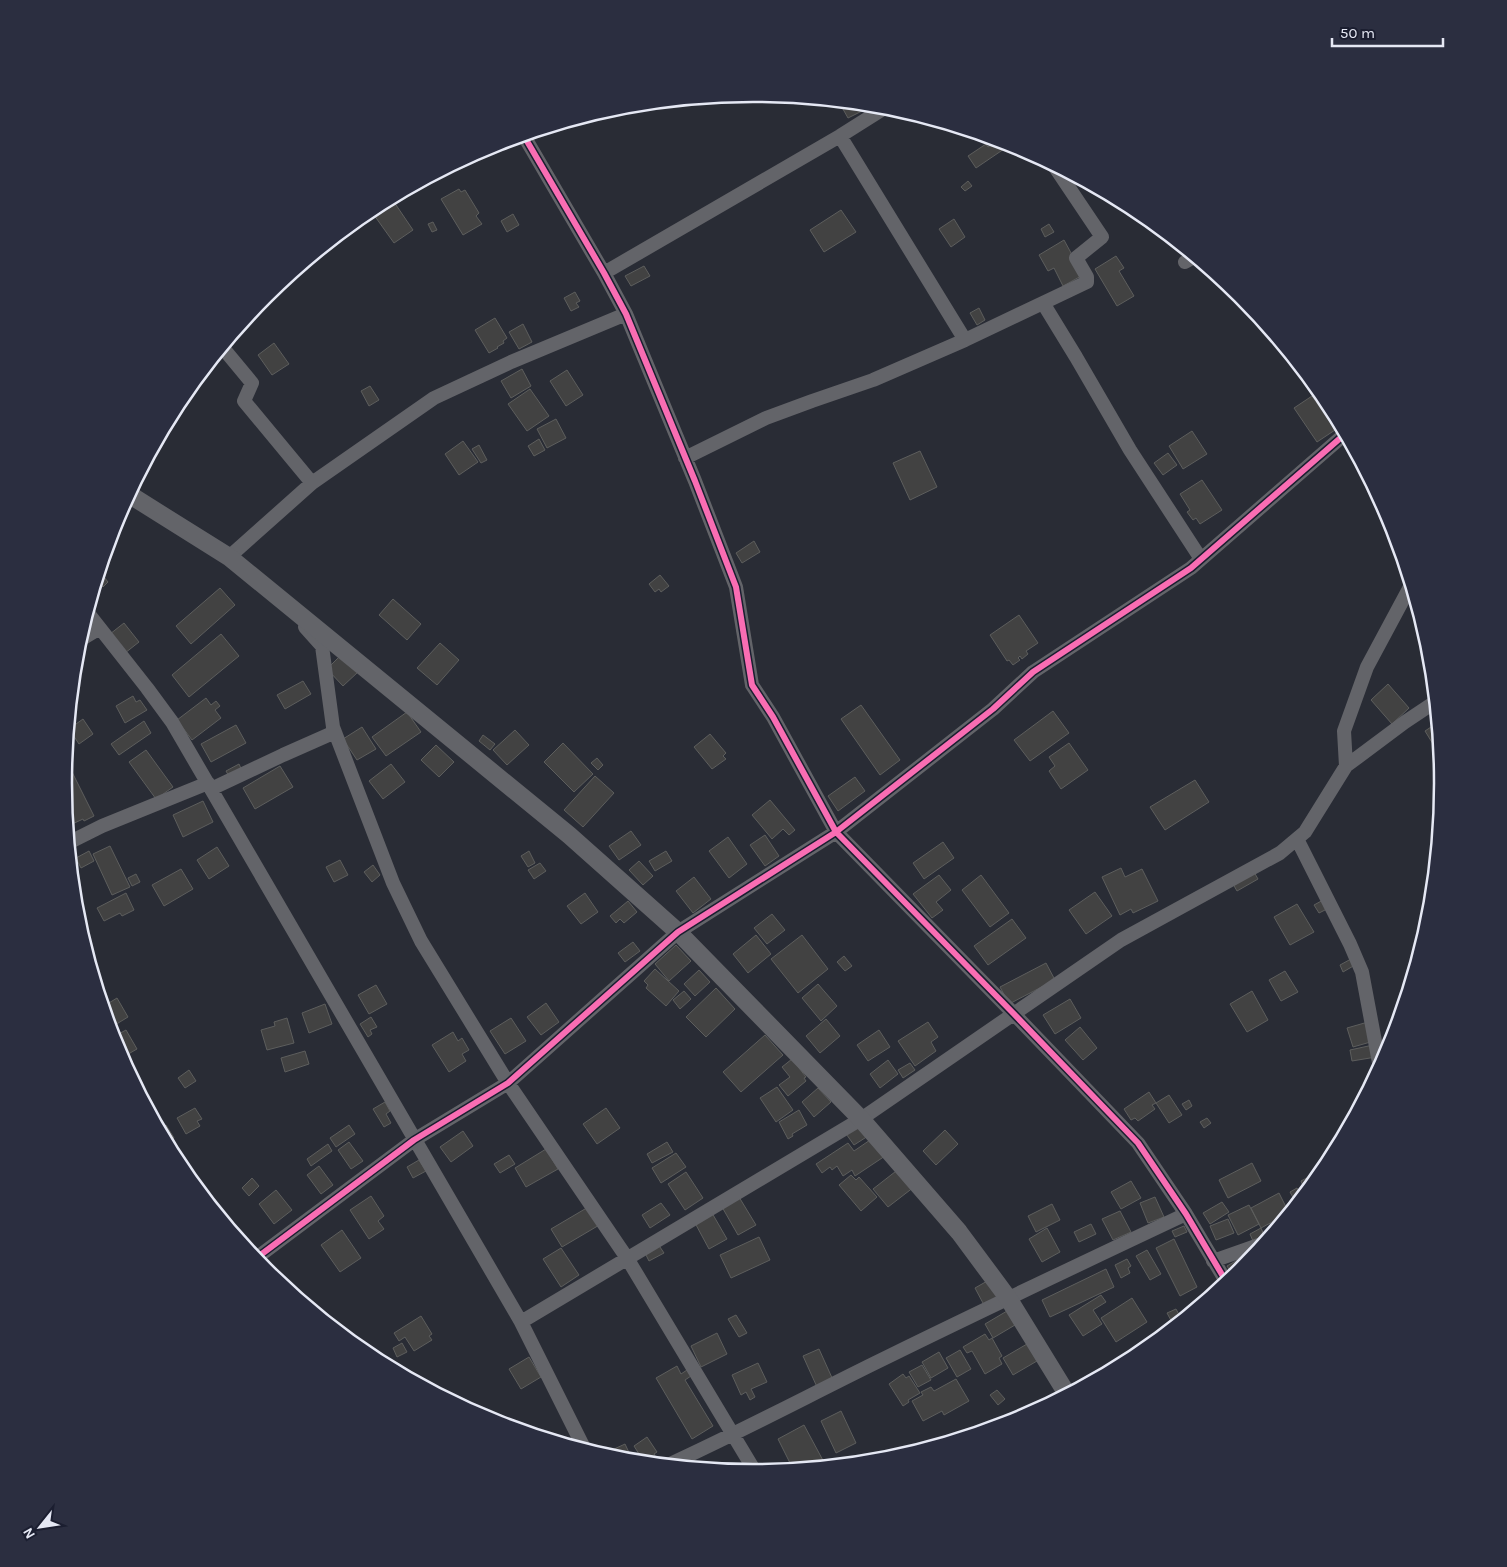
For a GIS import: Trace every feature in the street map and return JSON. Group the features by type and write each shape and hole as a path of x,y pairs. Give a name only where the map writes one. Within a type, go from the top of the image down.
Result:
{"street":[{"path":"604,273 875,114"},
{"path":"840,136 965,340"},
{"path":"527,142 626,314 736,587 752,685 773,717 836,832 1138,1143 1186,1214 1223,1277"},
{"path":"685,458 766,418 873,380 965,340 1087,282 1087,277 1076,258 1102,237 1062,177"},
{"path":"1043,303 1130,450 1201,559"},
{"path":"229,557 312,484 434,398 511,362 626,314"},
{"path":"226,352 252,383 244,401 312,484"},
{"path":"261,1254 414,1140 508,1083 678,932 836,832 993,708 1032,672 1191,568 1340,438"},
{"path":"136,498 229,557 274,593 568,835 678,932 861,1119 959,1232 1008,1298 1064,1389"},
{"path":"274,593 322,646 333,727 393,883 421,942 508,1083 627,1258 750,1464"},
{"path":"1346,766 1344,731 1347,722 1367,667 1407,593"},
{"path":"93,619 148,688 172,722 210,786 521,1322 581,1442"},
{"path":"90,634 100,628"},
{"path":"521,1322 861,1119 1122,940 1280,853 1305,832 1346,766 1430,705"},
{"path":"75,839 102,826 210,786 335,732"},
{"path":"1297,839 1350,944 1362,972 1378,1056"},
{"path":"679,1460 732,1436 1008,1298 1186,1214"},
{"path":"1213,1261 1252,1247"}],"building":[{"path":"842,108 861,111 848,118"},
{"path":"986,144 988,147 990,146 1003,150 976,168 968,156"},
{"path":"968,181 972,186 965,191 961,187"},
{"path":"459,189 461,192 465,190 479,213 476,216 482,224 463,235 441,199"},
{"path":"396,204 413,230 394,243 375,217"},
{"path":"841,210 856,232 824,252 810,230"},
{"path":"513,214 519,225 507,232 501,221"},
{"path":"954,219 965,237 951,247 939,229"},
{"path":"433,222 437,230 432,232 428,224"},
{"path":"1049,224 1054,232 1045,237 1041,229"},
{"path":"1064,240 1083,275 1063,286 1054,268 1048,271 1039,255"},
{"path":"1116,256 1124,268 1119,271 1134,296 1117,306 1095,269"},
{"path":"644,266 650,276 631,286 625,276"},
{"path":"575,292 580,301 576,303 579,307 571,311 564,298"},
{"path":"979,308 985,320 977,325 970,313"},
{"path":"495,318 507,338 498,348 489,353 475,330"},
{"path":"523,324 532,342 519,349 509,332"},
{"path":"274,343 289,364 272,375 258,355"},
{"path":"522,369 531,386 511,398 501,381"},
{"path":"567,370 583,395 566,406 550,381"},
{"path":"370,386 379,400 369,406 361,391"},
{"path":"530,389 549,416 527,431 508,404"},
{"path":"1312,396 1335,430 1317,442 1294,408"},
{"path":"556,419 566,438 547,448 537,429"},
{"path":"1192,431 1207,454 1183,469 1169,446"},
{"path":"539,439 545,450 534,456 528,446"},
{"path":"463,441 478,462 459,475 445,454"},
{"path":"479,445 487,460 481,463 472,449"},
{"path":"920,451 937,487 910,500 893,463"},
{"path":"1168,453 1177,465 1163,475 1154,463"},
{"path":"1202,480 1222,510 1200,524 1196,518 1193,520 1187,512 1190,510 1180,494"},
{"path":"754,541 760,552 742,563 736,553"},
{"path":"660,575 669,586 661,592 659,589 655,592 649,584"},
{"path":"105,578 108,582 102,586"},
{"path":"220,588 235,605 191,644 176,626"},
{"path":"393,599 421,624 407,640 379,615"},
{"path":"1019,615 1038,643 1026,651 1028,654 1022,659 1020,656 1018,658 1020,660 1013,665 1009,660 1007,661 990,635"},
{"path":"124,623 139,642 125,653 110,634"},
{"path":"221,634 239,656 189,697 172,675"},
{"path":"440,643 459,660 437,685 417,668"},
{"path":"342,654 358,672 343,686 327,669"},
{"path":"303,681 311,694 285,709 277,695"},
{"path":"1388,684 1409,708 1392,724 1371,700"},
{"path":"133,696 136,702 140,700 147,710 125,723 116,706"},
{"path":"206,698 211,705 216,701 220,706 215,710 221,718 192,740 177,720"},
{"path":"861,705 900,760 880,775 841,719"},
{"path":"1053,711 1069,733 1030,761 1014,740"},
{"path":"407,712 421,732 386,756 372,737"},
{"path":"83,719 93,734 79,744 74,737 75,724"},
{"path":"144,721 151,733 119,755 111,744"},
{"path":"236,725 246,743 211,762 201,744"},
{"path":"1432,726 1433,744 1425,731"},
{"path":"362,727 376,749 357,760 343,739"},
{"path":"515,730 529,745 507,765 493,750"},
{"path":"710,734 726,753 723,756 726,759 712,769 694,747"},
{"path":"483,735 495,744 490,750 479,741"},
{"path":"563,743 593,774 574,792 544,762"},
{"path":"1069,743 1088,770 1061,789 1049,771 1055,766 1049,757"},
{"path":"436,745 454,762 439,777 421,760"},
{"path":"146,750 173,787 156,799 129,762"},
{"path":"597,758 603,765 598,770 591,763"},
{"path":"239,764 243,773 231,780 226,771"},
{"path":"391,764 405,782 383,799 369,781"},
{"path":"280,766 293,787 255,809 243,788"},
{"path":"72,773 94,816 84,821 83,819 74,823"},
{"path":"595,776 614,793 583,827 564,810"},
{"path":"855,777 865,791 838,811 828,796"},
{"path":"1195,780 1209,802 1165,830 1150,807"},
{"path":"770,800 795,830 789,835 783,829 772,839 752,815"},
{"path":"203,801 213,822 183,837 173,815"},
{"path":"631,831 641,845 619,860 609,846"},
{"path":"765,835 779,856 765,866 750,845"},
{"path":"728,837 747,864 729,878 709,851"},
{"path":"943,842 954,858 924,879 913,863"},
{"path":"110,846 130,887 112,895 93,854"},
{"path":"217,847 229,866 209,879 197,860"},
{"path":"89,851 94,861 81,868 77,858"},
{"path":"529,851 535,863 528,867 521,856"},
{"path":"666,851 672,861 655,871 649,861"},
{"path":"340,860 348,875 334,882 326,867"},
{"path":"639,861 653,876 643,885 629,870"},
{"path":"540,863 546,871 534,879 528,870"},
{"path":"373,865 380,875 372,882 364,872"},
{"path":"1121,868 1125,877 1142,869 1158,901 1133,913 1131,909 1120,915 1102,877"},
{"path":"181,869 193,889 164,906 152,885"},
{"path":"1254,872 1258,879 1237,891 1233,884"},
{"path":"136,874 140,882 132,886 128,878"},
{"path":"939,875 951,890 936,902 943,910 932,918 913,894"},
{"path":"981,875 1009,913 990,927 962,890"},
{"path":"694,877 711,899 693,913 676,891"},
{"path":"1095,892 1112,916 1086,934 1069,910"},
{"path":"126,893 134,910 122,916 120,913 104,921 97,908"},
{"path":"585,893 598,912 581,924 567,906"},
{"path":"1325,899 1329,908 1319,913 1314,905"},
{"path":"628,901 637,912 624,923 620,919 616,923 610,916"},
{"path":"1297,904 1314,932 1290,945 1274,917"},
{"path":"772,914 785,930 767,944 754,928"},
{"path":"1012,919 1026,938 988,965 974,946"},
{"path":"756,935 771,954 748,973 733,954"},
{"path":"802,935 828,969 798,993 771,959"},
{"path":"633,942 640,951 625,962 618,953"},
{"path":"676,945 691,961 669,981 655,964"},
{"path":"844,956 852,966 845,971 837,962"},
{"path":"1351,959 1355,965 1343,972 1340,965"},
{"path":"1046,963 1055,980 1009,1004 1000,987"},
{"path":"655,969 679,991 666,1006 646,988 648,985 644,981"},
{"path":"699,970 710,982 695,996 684,984"},
{"path":"1285,971 1298,992 1281,1001 1269,980"},
{"path":"818,984 837,1006 821,1021 802,998"},
{"path":"376,985 387,1004 369,1014 358,995"},
{"path":"716,988 735,1009 706,1037 686,1017"},
{"path":"684,991 691,999 680,1009 673,1000"},
{"path":"1252,991 1268,1020 1247,1032 1230,1004"},
{"path":"117,998 128,1017 117,1024 109,1003"},
{"path":"1070,999 1081,1018 1055,1034 1043,1015"},
{"path":"546,1003 559,1022 541,1035 527,1017"},
{"path":"325,1004 332,1024 309,1033 302,1013"},
{"path":"371,1017 377,1027 370,1030 372,1034 368,1037 360,1024"},
{"path":"287,1018 294,1043 267,1050 261,1030 275,1026 274,1022"},
{"path":"511,1018 526,1041 505,1054 490,1031"},
{"path":"826,1019 840,1036 820,1053 806,1036"},
{"path":"928,1022 938,1037 931,1042 936,1051 915,1066 898,1041"},
{"path":"1368,1022 1374,1041 1353,1047 1347,1028"},
{"path":"1080,1027 1097,1048 1083,1060 1065,1040"},
{"path":"126,1030 137,1049 129,1054 120,1033"},
{"path":"879,1030 890,1047 868,1061 857,1045"},
{"path":"453,1032 458,1041 462,1038 469,1050 462,1054 466,1061 449,1072 432,1045"},
{"path":"765,1035 783,1055 741,1092 723,1072"},
{"path":"1373,1045 1376,1057 1352,1061 1350,1050"},
{"path":"305,1051 309,1064 285,1072 281,1058"},
{"path":"792,1059 806,1077 804,1078 806,1081 788,1096 779,1085 790,1077 782,1067"},
{"path":"888,1060 898,1074 880,1088 870,1074"},
{"path":"910,1063 915,1070 903,1078 898,1070"},
{"path":"189,1070 196,1081 185,1088 178,1078"},
{"path":"777,1087 793,1110 776,1122 760,1098"},
{"path":"818,1088 831,1102 814,1117 802,1102"},
{"path":"1149,1092 1156,1103 1152,1105 1155,1109 1138,1121 1135,1118 1131,1120 1124,1109"},
{"path":"1169,1095 1182,1115 1169,1123 1156,1103"},
{"path":"1189,1100 1192,1106 1186,1110 1182,1104"},
{"path":"385,1102 390,1111 386,1114 391,1123 384,1127 373,1109"},
{"path":"195,1108 202,1119 197,1121 200,1126 186,1134 177,1118"},
{"path":"606,1108 620,1128 597,1144 583,1124"},
{"path":"799,1110 807,1125 792,1134 793,1136 788,1139 779,1122"},
{"path":"1207,1118 1211,1123 1204,1128 1200,1122"},
{"path":"859,1121 868,1136 854,1145 844,1131"},
{"path":"166,1125 174,1138 173,1139"},
{"path":"349,1125 355,1134 336,1147 330,1138"},
{"path":"945,1130 958,1144 936,1165 923,1151"},
{"path":"463,1131 473,1146 451,1162 440,1147"},
{"path":"873,1138 885,1156 855,1176 852,1170 843,1176 837,1166 832,1170 830,1167 822,1173 816,1164 848,1143 854,1151"},
{"path":"349,1142 363,1161 351,1169 338,1150"},
{"path":"667,1142 673,1152 652,1163 647,1154"},
{"path":"328,1144 332,1151 311,1166 307,1159"},
{"path":"546,1149 558,1169 526,1187 515,1168"},
{"path":"676,1153 686,1167 661,1183 652,1168"},
{"path":"509,1155 515,1164 500,1173 494,1164"},
{"path":"419,1160 426,1171 413,1178 407,1167"},
{"path":"1252,1163 1261,1181 1228,1198 1219,1180"},
{"path":"319,1166 333,1185 321,1194 307,1175"},
{"path":"900,1168 914,1187 888,1207 873,1189"},
{"path":"686,1172 703,1198 685,1210 668,1184"},
{"path":"851,1175 856,1180 859,1177 877,1197 861,1211 839,1185"},
{"path":"1310,1176 1303,1186 1301,1181"},
{"path":"252,1178 259,1186 249,1196 242,1188"},
{"path":"1131,1181 1141,1198 1121,1209 1111,1192"},
{"path":"1297,1188 1299,1191 1294,1198 1290,1192"},
{"path":"276,1190 292,1210 274,1224 259,1204"},
{"path":"1279,1193 1286,1208 1277,1220 1261,1228 1251,1208"},
{"path":"371,1196 384,1216 378,1221 384,1229 369,1239 350,1210"},
{"path":"739,1197 756,1225 738,1235 722,1207"},
{"path":"1155,1197 1164,1217 1148,1223 1140,1203"},
{"path":"1222,1202 1229,1212 1210,1224 1203,1213"},
{"path":"661,1203 670,1215 650,1228 642,1215"},
{"path":"1052,1204 1060,1220 1036,1232 1028,1216"},
{"path":"1249,1205 1259,1224 1238,1235 1228,1215"},
{"path":"590,1206 601,1224 562,1247 551,1229"},
{"path":"1120,1211 1131,1232 1113,1240 1102,1219"},
{"path":"712,1213 727,1239 709,1249 695,1223"},
{"path":"1228,1219 1234,1233 1216,1240 1210,1226"},
{"path":"1091,1224 1096,1234 1079,1242 1074,1232"},
{"path":"1184,1226 1187,1232 1175,1237 1172,1231"},
{"path":"1047,1228 1060,1252 1042,1262 1029,1239"},
{"path":"1261,1228 1264,1235 1253,1241 1250,1234"},
{"path":"342,1230 361,1258 340,1272 321,1245"},
{"path":"759,1237 770,1260 731,1278 720,1255"},
{"path":"1174,1239 1197,1287 1180,1296 1156,1248"},
{"path":"658,1244 664,1253 649,1261 644,1251"},
{"path":"561,1248 579,1275 561,1287 543,1259"},
{"path":"1147,1250 1161,1274 1150,1280 1136,1256"},
{"path":"1243,1257 1230,1270 1227,1266"},
{"path":"1127,1259 1131,1266 1128,1268 1130,1273 1121,1278 1115,1265"},
{"path":"1106,1269 1114,1287 1050,1317 1042,1300"},
{"path":"989,1280 998,1298 984,1305 975,1288"},
{"path":"1101,1295 1106,1302 1093,1310 1102,1324 1083,1336 1069,1315"},
{"path":"1132,1298 1147,1322 1116,1342 1101,1318"},
{"path":"1176,1309 1179,1315 1171,1321 1167,1313"},
{"path":"1007,1311 1015,1325 993,1338 985,1324"},
{"path":"736,1315 747,1333 739,1337 728,1319"},
{"path":"421,1316 432,1334 429,1336 432,1340 414,1351 405,1337 399,1341 394,1333"},
{"path":"717,1333 727,1354 701,1367 691,1346"},
{"path":"985,1334 989,1340 992,1338 1002,1356 999,1358 1002,1364 985,1374 972,1351 967,1353 963,1347"},
{"path":"402,1343 407,1352 397,1357 393,1348"},
{"path":"1027,1344 1037,1361 1013,1375 1003,1358"},
{"path":"819,1349 833,1380 817,1387 803,1356"},
{"path":"960,1350 971,1369 957,1377 946,1358"},
{"path":"939,1352 948,1368 931,1378 922,1362"},
{"path":"529,1357 541,1377 521,1389 509,1369"},
{"path":"758,1363 767,1382 751,1389 755,1397 750,1400 746,1392 741,1395 732,1375"},
{"path":"922,1365 931,1380 918,1387 909,1372"},
{"path":"677,1366 681,1374 687,1370 691,1376 685,1380 713,1426 692,1439 656,1378"},
{"path":"903,1374 906,1378 909,1376 920,1393 908,1400 909,1402 903,1406 889,1384"},
{"path":"956,1379 969,1401 944,1415 942,1411 923,1421 912,1401 923,1395 921,1392 931,1387 934,1391"},
{"path":"997,1390 1005,1399 998,1405 990,1395"},
{"path":"841,1411 856,1443 836,1453 821,1421"},
{"path":"804,1425 823,1461 790,1463 778,1439"},
{"path":"647,1437 657,1452 654,1454 656,1457 639,1454 634,1446"},
{"path":"625,1444 629,1452 621,1451 614,1449"}],"cycle path":[{"path":"527,142 626,314 695,481 736,587 752,685 773,717 836,832 1138,1143 1186,1214 1223,1276"},
{"path":"261,1254 414,1140 508,1083 678,932 836,832 993,709 1033,672 1191,568 1340,438"}]}
